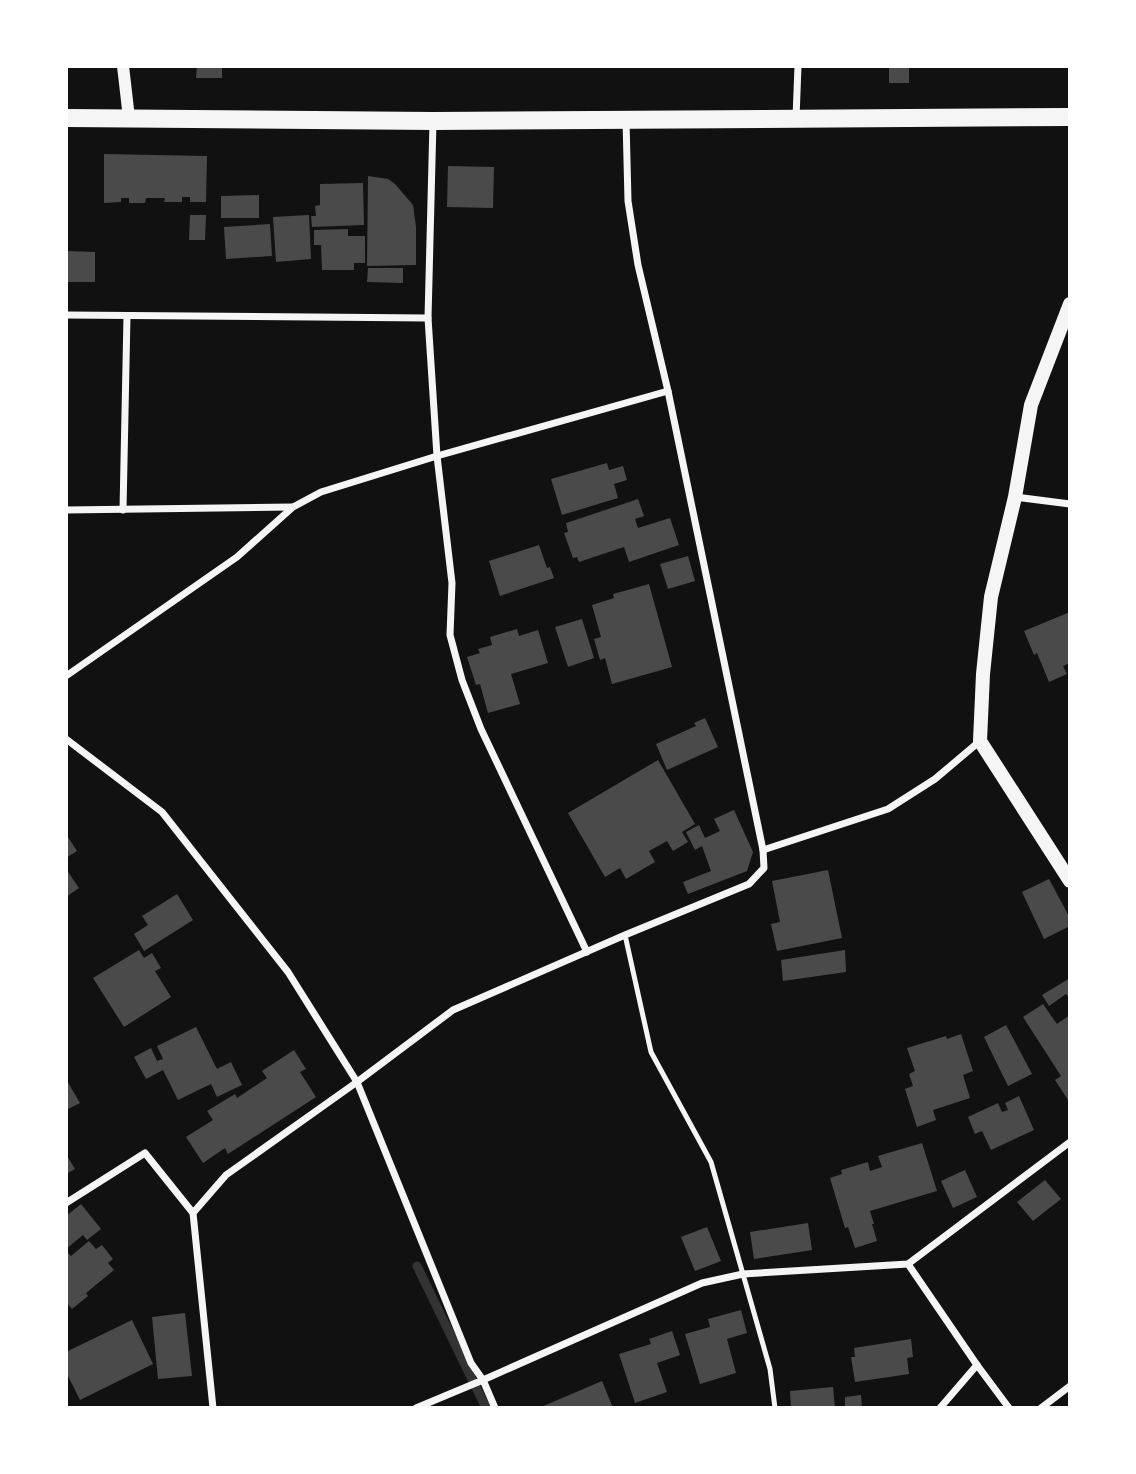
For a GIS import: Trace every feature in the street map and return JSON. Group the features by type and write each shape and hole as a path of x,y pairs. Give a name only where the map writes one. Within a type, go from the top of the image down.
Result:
{"main road":[{"path":"66,118 433,121 1069,117"},
{"path":"1069,304 1031,405 1015,497 991,597 983,674 980,741 1069,881"}],"street":[{"path":"123,66 128,118"},
{"path":"796,118 798,66"},
{"path":"193,1213 226,1175 453,1010 749,884 764,868 763,850 668,391 638,265 628,201 626,120"},
{"path":"433,121 428,318 437,456 452,583 450,635 462,680 481,729 587,951"},
{"path":"66,315 428,318"},
{"path":"123,510 127,316"},
{"path":"66,676 237,557 293,507 321,492 437,456 668,391"},
{"path":"1015,497 1069,504"},
{"path":"66,510 293,507"},
{"path":"66,739 162,812 288,972 357,1082 471,1363 484,1380 495,1408"},
{"path":"763,850 888,809 935,779 980,741"},
{"path":"416,1408 702,1283 743,1274 908,1264 1069,1142"},
{"path":"66,1203 145,1153 193,1213 213,1408"},
{"path":"908,1264 1009,1408"},
{"path":"940,1408 977,1365"},
{"path":"1041,1408 1069,1386"}],"lane":[{"path":"625,935 651,1052 710,1162 770,1369 775,1408"}],"building":[{"path":"197,66 222,66 222,78 196,78"},
{"path":"889,66 909,66 909,83 889,83"},
{"path":"104,154 207,156 206,202 190,202 190,197 182,197 182,202 146,198 145,203 129,203 129,198 121,198 121,202 104,203"},
{"path":"448,166 494,167 493,208 447,207"},
{"path":"368,176 388,179 413,205 416,265 367,266"},
{"path":"363,183 364,225 312,227 311,216 316,216 315,206 320,205 320,184"},
{"path":"259,195 259,218 221,218 221,196"},
{"path":"190,215 206,215 205,240 189,240"},
{"path":"309,215 311,259 276,262 273,217"},
{"path":"270,224 272,256 226,259 224,227"},
{"path":"348,229 348,236 365,236 365,263 354,263 354,270 322,270 321,245 314,245 314,230"},
{"path":"66,251 95,252 95,282 66,282"},
{"path":"368,268 403,268 403,283 367,282"},
{"path":"607,463 609,470 623,466 627,480 614,484 618,498 562,515 551,479"},
{"path":"638,499 644,516 635,519 638,528 670,518 679,545 629,562 624,547 579,562 577,557 573,558 564,533 568,532 566,523"},
{"path":"539,545 547,568 550,567 554,578 500,596 489,561"},
{"path":"688,556 695,581 668,589 660,564"},
{"path":"649,584 672,667 612,684 605,658 600,660 594,639 601,637 592,605 614,598 613,594"},
{"path":"1070,612 1070,663 1063,666 1067,674 1049,682 1024,631"},
{"path":"582,619 594,658 568,667 555,627"},
{"path":"517,629 519,636 538,630 548,663 511,674 520,704 488,713 480,684 476,685 467,657 480,653 478,649 492,645 490,637"},
{"path":"705,718 718,747 667,770 656,744 696,726 694,723"},
{"path":"658,760 695,824 682,832 688,842 673,851 667,841 649,851 655,862 626,879 620,868 605,877 568,813"},
{"path":"734,810 753,852 747,871 688,894 683,882 711,871 702,846 695,850 686,832 699,825 705,838 720,831 714,819"},
{"path":"66,834 77,851 66,858"},
{"path":"66,869 79,888 66,897"},
{"path":"828,870 842,938 777,951 771,924 780,922 772,881"},
{"path":"1049,879 1070,918 1070,926 1044,939 1022,892"},
{"path":"177,894 193,920 144,951 134,934 148,925 142,916"},
{"path":"139,950 144,958 152,953 161,968 155,971 171,997 124,1027 93,978"},
{"path":"845,950 846,972 783,981 781,960"},
{"path":"1070,978 1070,999 1066,994 1049,1006 1042,995"},
{"path":"1043,1004 1057,1024 1070,1015 1070,1103 1055,1080 1061,1076 1023,1017"},
{"path":"1006,1025 1032,1074 1008,1086 984,1037"},
{"path":"196,1027 217,1069 231,1062 242,1085 217,1097 211,1084 178,1100 163,1070 146,1079 134,1057 151,1048 157,1061 163,1059 157,1046"},
{"path":"961,1034 973,1071 963,1075 970,1098 933,1110 936,1120 917,1127 905,1089 913,1086 909,1074 915,1071 907,1048"},
{"path":"294,1050 306,1069 300,1072 316,1097 228,1154 225,1148 203,1163 186,1137 213,1120 207,1111 235,1094 237,1098 267,1078 262,1071"},
{"path":"66,1079 80,1103 66,1110"},
{"path":"1019,1096 1034,1130 991,1150 982,1131 975,1134 968,1117 998,1103 1002,1112 1008,1110 1005,1103"},
{"path":"922,1143 937,1191 870,1211 877,1241 855,1248 848,1227 845,1228 830,1178 842,1174 841,1170 868,1162 870,1171 882,1167 878,1156"},
{"path":"66,1154 75,1169 66,1174"},
{"path":"965,1170 977,1197 953,1208 941,1181"},
{"path":"1045,1180 1061,1199 1033,1221 1017,1202"},
{"path":"81,1204 101,1229 87,1240 83,1235 66,1249 66,1216"},
{"path":"808,1223 812,1250 754,1259 750,1232"},
{"path":"707,1227 721,1261 695,1271 681,1237"},
{"path":"89,1241 96,1249 102,1245 113,1259 108,1263 114,1270 86,1293 88,1296 72,1309 66,1302 66,1251 71,1256"},
{"path":"741,1310 747,1333 727,1339 736,1373 700,1384 685,1334 710,1327 708,1319"},
{"path":"185,1313 192,1376 158,1379 152,1317"},
{"path":"132,1320 153,1364 80,1400 66,1372 66,1352"},
{"path":"672,1331 680,1355 657,1363 667,1392 635,1403 619,1354 651,1344 649,1339"},
{"path":"911,1339 913,1357 907,1358 909,1374 855,1382 851,1357 855,1357 854,1348"},
{"path":"602,1381 613,1408 541,1408 541,1407"},
{"path":"833,1387 835,1408 791,1408 790,1391"},
{"path":"861,1395 862,1408 845,1408 845,1397"}],"waterway":[{"path":"417,1266 486,1408"}]}
